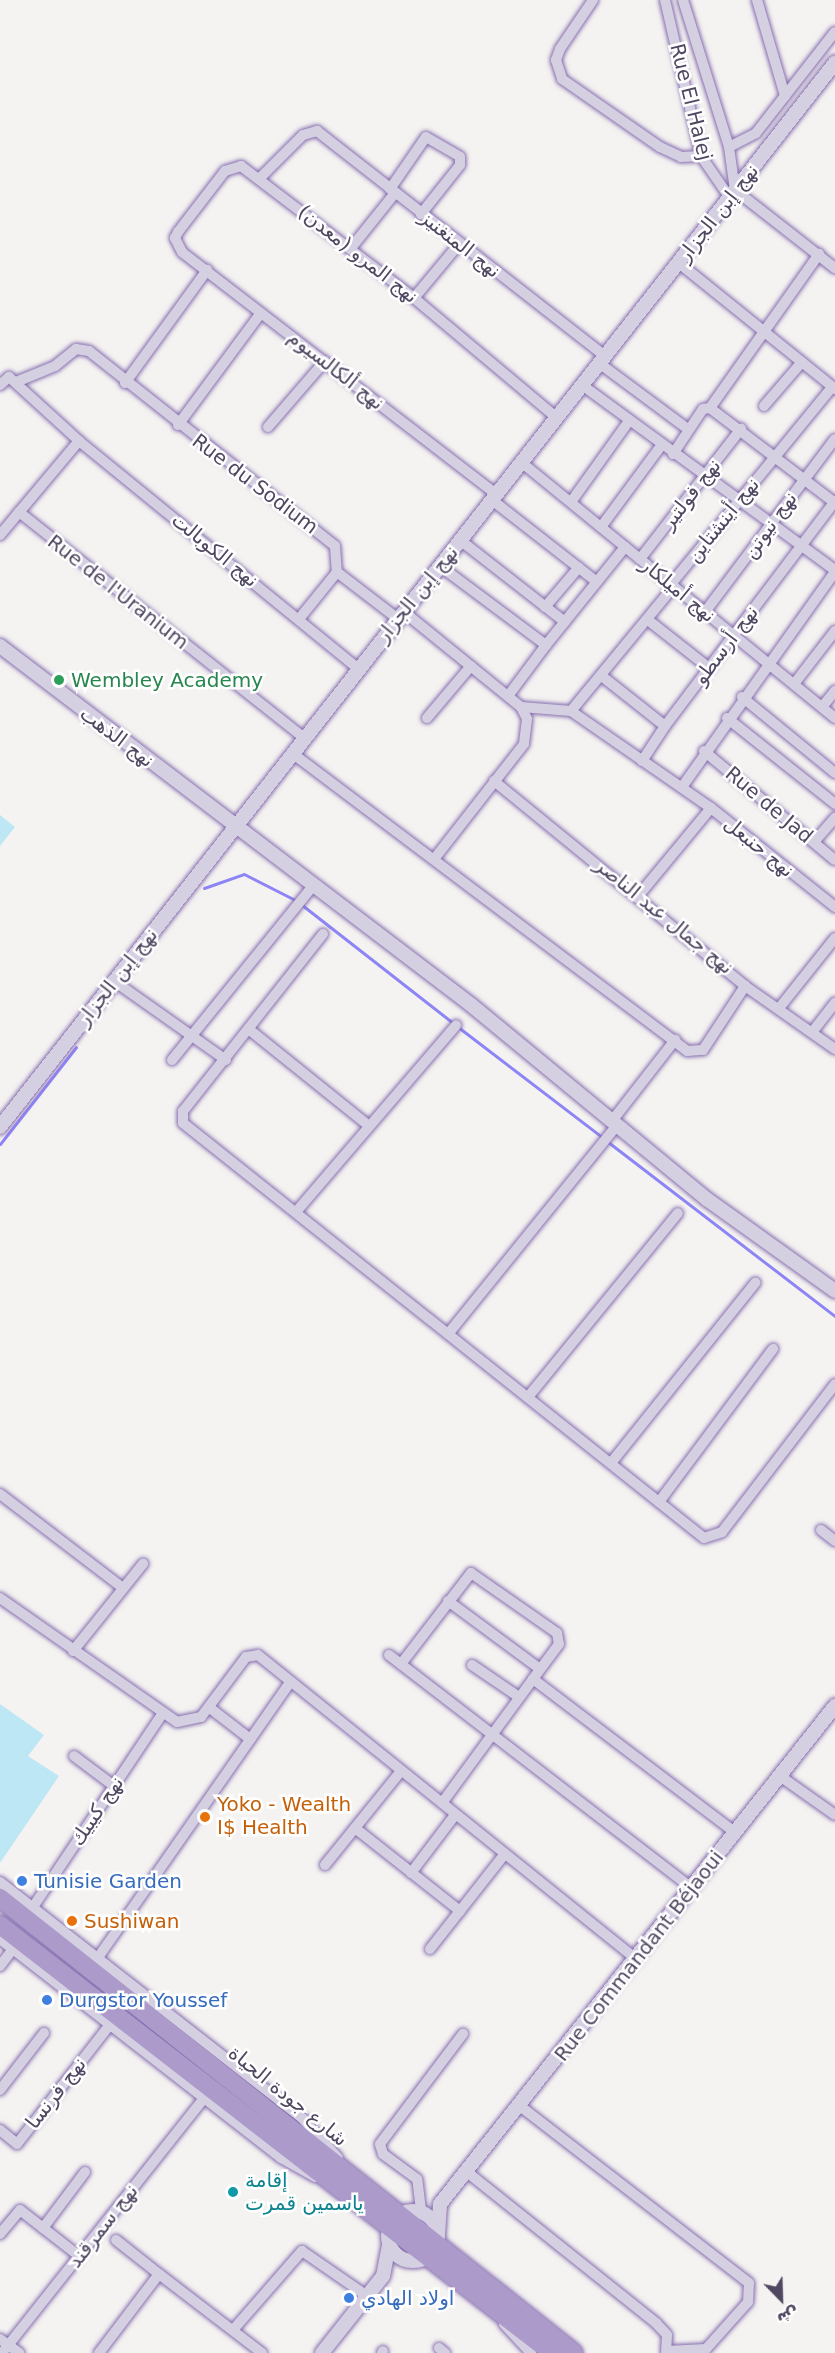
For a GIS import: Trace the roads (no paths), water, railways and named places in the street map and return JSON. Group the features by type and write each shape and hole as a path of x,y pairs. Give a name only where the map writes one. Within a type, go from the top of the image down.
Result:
{"highway":[{"name":"شارع جودة الحياة","path":"0,1898 348,2173 402,2221 478,2295 552,2353"},
{"name":"شارع جودة الحياة","path":"0,1925 333,2184 402,2221"},
{"name":"شارع جودة الحياة","path":"429,2249 574,2353"}],"street":[{"path":"593,0 560,49 556,60 562,79 660,147 681,157 701,156"},
{"name":"Rue El Halej","path":"665,0 701,156 732,194"},
{"name":"Rue El Halej","path":"683,0 729,147 732,194"},
{"path":"757,0 785,96"},
{"path":"729,147 756,133 835,32"},
{"name":"نهج إبن الجزار","path":"0,1127 357,669 732,194 833,70"},
{"name":"نهج المنغنيز","path":"261,177 303,135 317,131 688,429"},
{"path":"351,248 392,191 426,137 460,157 460,165 421,214"},
{"name":"نهج المرو (معدن)","path":"177,246 178,232 232,165 261,177 414,298 556,417"},
{"path":"732,194 819,254 835,268"},
{"path":"414,298 459,244"},
{"name":"نهج ألكالسيوم","path":"177,246 325,361 597,582"},
{"path":"672,454 688,429 710,408 762,329 819,254"},
{"path":"679,263 834,388"},
{"path":"125,383 207,270"},
{"path":"178,425 261,313"},
{"name":"Rue du Sodium","path":"16,382 55,366 76,349 94,357 335,546 340,558 338,572"},
{"path":"268,427 325,361"},
{"path":"764,406 802,362"},
{"path":"0,385 7,377 16,382"},
{"name":"نهج الكوبالت","path":"16,382 75,444 299,619 357,669"},
{"path":"582,385 661,447 740,501 835,571 727,718 682,788"},
{"name":"نهج أينشتاين","path":"571,711 603,677 775,455 834,388"},
{"path":"710,408 741,429 835,502"},
{"path":"571,502 629,422"},
{"name":"نهج فولتير","path":"640,559 741,429"},
{"name":"نهج نيوتن","path":"705,612 835,439"},
{"path":"0,535 75,444"},
{"path":"601,527 661,447"},
{"name":"نهج أميلكار","path":"521,462 835,718"},
{"name":"نهج أرسطو","path":"642,761 665,726 835,502"},
{"name":"Rue de l'Uranium","path":"19,512 303,738"},
{"path":"460,540 565,622"},
{"path":"508,696 625,546"},
{"path":"440,566 546,645"},
{"path":"545,607 579,567"},
{"path":"299,619 338,572 471,666 521,707 528,729 524,744 435,858"},
{"path":"648,620 709,668"},
{"path":"794,684 835,631"},
{"name":"نهج الذهب","path":"0,646 835,1291"},
{"path":"427,718 471,666"},
{"path":"603,677 665,726"},
{"path":"822,707 835,691"},
{"path":"742,697 835,772"},
{"path":"521,707 571,711"},
{"name":"نهج حنبعل","path":"571,711 711,808 835,907"},
{"path":"727,718 835,804"},
{"name":"Rue de Jad","path":"704,751 835,860"},
{"path":"292,753 435,858 687,1051 703,1050 745,986"},
{"name":"نهج جمال عبد الناصر","path":"494,781 639,895 745,986 780,1007 835,1048"},
{"path":"639,895 711,808"},
{"path":"814,842 835,818"},
{"path":"172,1060 313,886"},
{"path":"323,934 250,1031 183,1111 183,1123 659,1502 713,1539 835,1384"},
{"path":"780,1007 835,938"},
{"path":"114,981 226,1060"},
{"path":"813,1031 835,1004"},
{"path":"296,1212 456,1025"},
{"path":"250,1031 369,1126"},
{"path":"448,1334 605,1140 675,1040"},
{"path":"528,1397 678,1214"},
{"path":"611,1463 755,1283"},
{"path":"659,1502 773,1349"},
{"path":"0,1494 123,1588"},
{"path":"821,1530 835,1541"},
{"path":"73,1651 143,1564"},
{"path":"401,1665 471,1573 557,1633 559,1644 442,1803"},
{"path":"0,1598 162,1714 191,1722 210,1708 252,1654 637,1960"},
{"path":"448,1601 540,1668"},
{"path":"389,1655 692,1888"},
{"path":"472,1665 519,1697"},
{"path":"533,1679 736,1833"},
{"path":"97,1959 290,1682"},
{"name":"Rue Commandant Béjaoui","path":"440,2204 637,1960 835,1706"},
{"path":"210,1708 250,1739"},
{"name":"نهج كيبيك","path":"33,1907 162,1714"},
{"path":"74,1756 114,1786"},
{"path":"325,1865 401,1771"},
{"path":"780,1776 835,1815"},
{"path":"411,1873 455,1815"},
{"path":"355,1828 460,1911"},
{"path":"430,1949 504,1855"},
{"path":"0,1882 303,2119 348,2173"},
{"path":"0,1939 293,2167 333,2184"},
{"path":"0,1966 13,1949"},
{"name":"نهج فرنسا","path":"0,2130 17,2144 109,2026"},
{"path":"0,2090 44,2033"},
{"path":"322,2353 383,2276 417,2179 383,2154 380,2144 463,2034"},
{"name":"نهج سمرقند","path":"3,2346 79,2256 204,2098"},
{"path":"466,2172 656,2323 667,2335 666,2352 706,2349 748,2302 749,2283 520,2106"},
{"path":"43,2228 85,2172"},
{"path":"402,2221 440,2204"},
{"path":"383,2276 429,2249 440,2204"},
{"path":"0,2234 20,2210 79,2256"},
{"path":"402,2221 429,2217 429,2249"},
{"path":"116,2240 262,2353"},
{"path":"233,2330 302,2251 367,2296"},
{"path":"99,2353 159,2274"},
{"path":"478,2295 531,2353"},
{"path":"3,2346 19,2353"}],"waterway":[{"path":"204,888 244,874 297,901"},
{"path":"302,905 453,1023"},
{"path":"458,1027 603,1138"},
{"path":"0,1144 76,1047"},
{"path":"608,1142 835,1316"}],"place":[{"name":"Wembley Academy","path":"59,680"},
{"name":"Yoko - Wealth I$ Health","path":"205,1817"},
{"name":"Tunisie Garden","path":"22,1881"},
{"name":"Sushiwan","path":"72,1921"},
{"name":"Durgstor Youssef","path":"47,2000"},
{"name":"إقامة ياسمين قمرت","path":"233,2192"},
{"name":"اولاد الهادي","path":"349,2298"}]}
